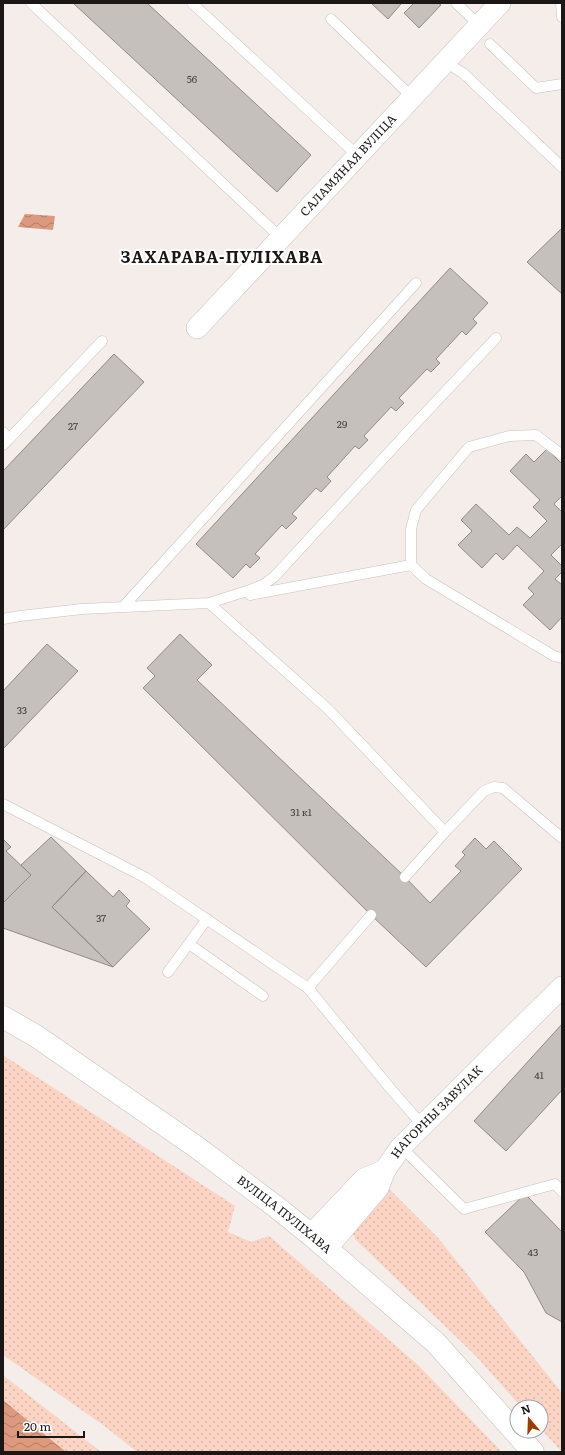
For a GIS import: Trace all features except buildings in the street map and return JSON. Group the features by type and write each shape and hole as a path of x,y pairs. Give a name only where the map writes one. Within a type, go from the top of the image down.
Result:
{"street":[{"name":"САЛАМЯНАЯ ВУЛІЦА","path":"197,328 500,3"},
{"name":"НАГОРНЫ ЗАВУЛАК","path":"327,1248 378,1188 385,1170 401,1147 562,988"},
{"name":"ВУЛІЦА ПУЛІХАВА","path":"3,1017 36,1036 195,1146 276,1206 436,1342 533,1452"},
{"path":"311,1235 364,1179 385,1170"}],"lane":[{"path":"32,3 281,238"},
{"path":"192,3 358,156"},
{"path":"456,3 479,25"},
{"path":"561,3 562,17"},
{"path":"331,19 412,97"},
{"path":"490,44 536,88 562,84"},
{"path":"446,62 463,73 562,167"},
{"path":"123,607 416,283"},
{"path":"209,603 263,585 274,577 496,338"},
{"path":"5,439 102,341"},
{"path":"562,456 536,435 509,436 469,447 416,510 411,529 412,565 426,579 554,656 562,658"},
{"path":"3,619 74,610 209,603 412,565"},
{"path":"209,603 328,709 445,832"},
{"path":"405,877 445,832 484,792 494,787 503,788 562,838"},
{"path":"3,804 146,878 308,988 423,1126"},
{"path":"308,988 370,915"},
{"path":"168,972 208,919"},
{"path":"189,944 263,996"},
{"path":"401,1147 464,1209 554,1184 562,1192"}],"shaded area":[{"path":"3,1055 235,1206 228,1232 251,1242 269,1236 418,1365 502,1452 137,1452 103,1425 3,1355"},
{"path":"387,1187 439,1239 562,1393 562,1452 549,1438 549,1399 514,1399 476,1356 355,1239 353,1233"},
{"path":"3,1375 101,1452 66,1452 3,1400"}],"water":[{"path":"25,214 55,216 53,230 18,227"},
{"path":"3,1400 66,1452 3,1452"}],"district":[{"name":"ЗАХАРАВА-ПУЛІХАВА","path":"222,257"}]}
